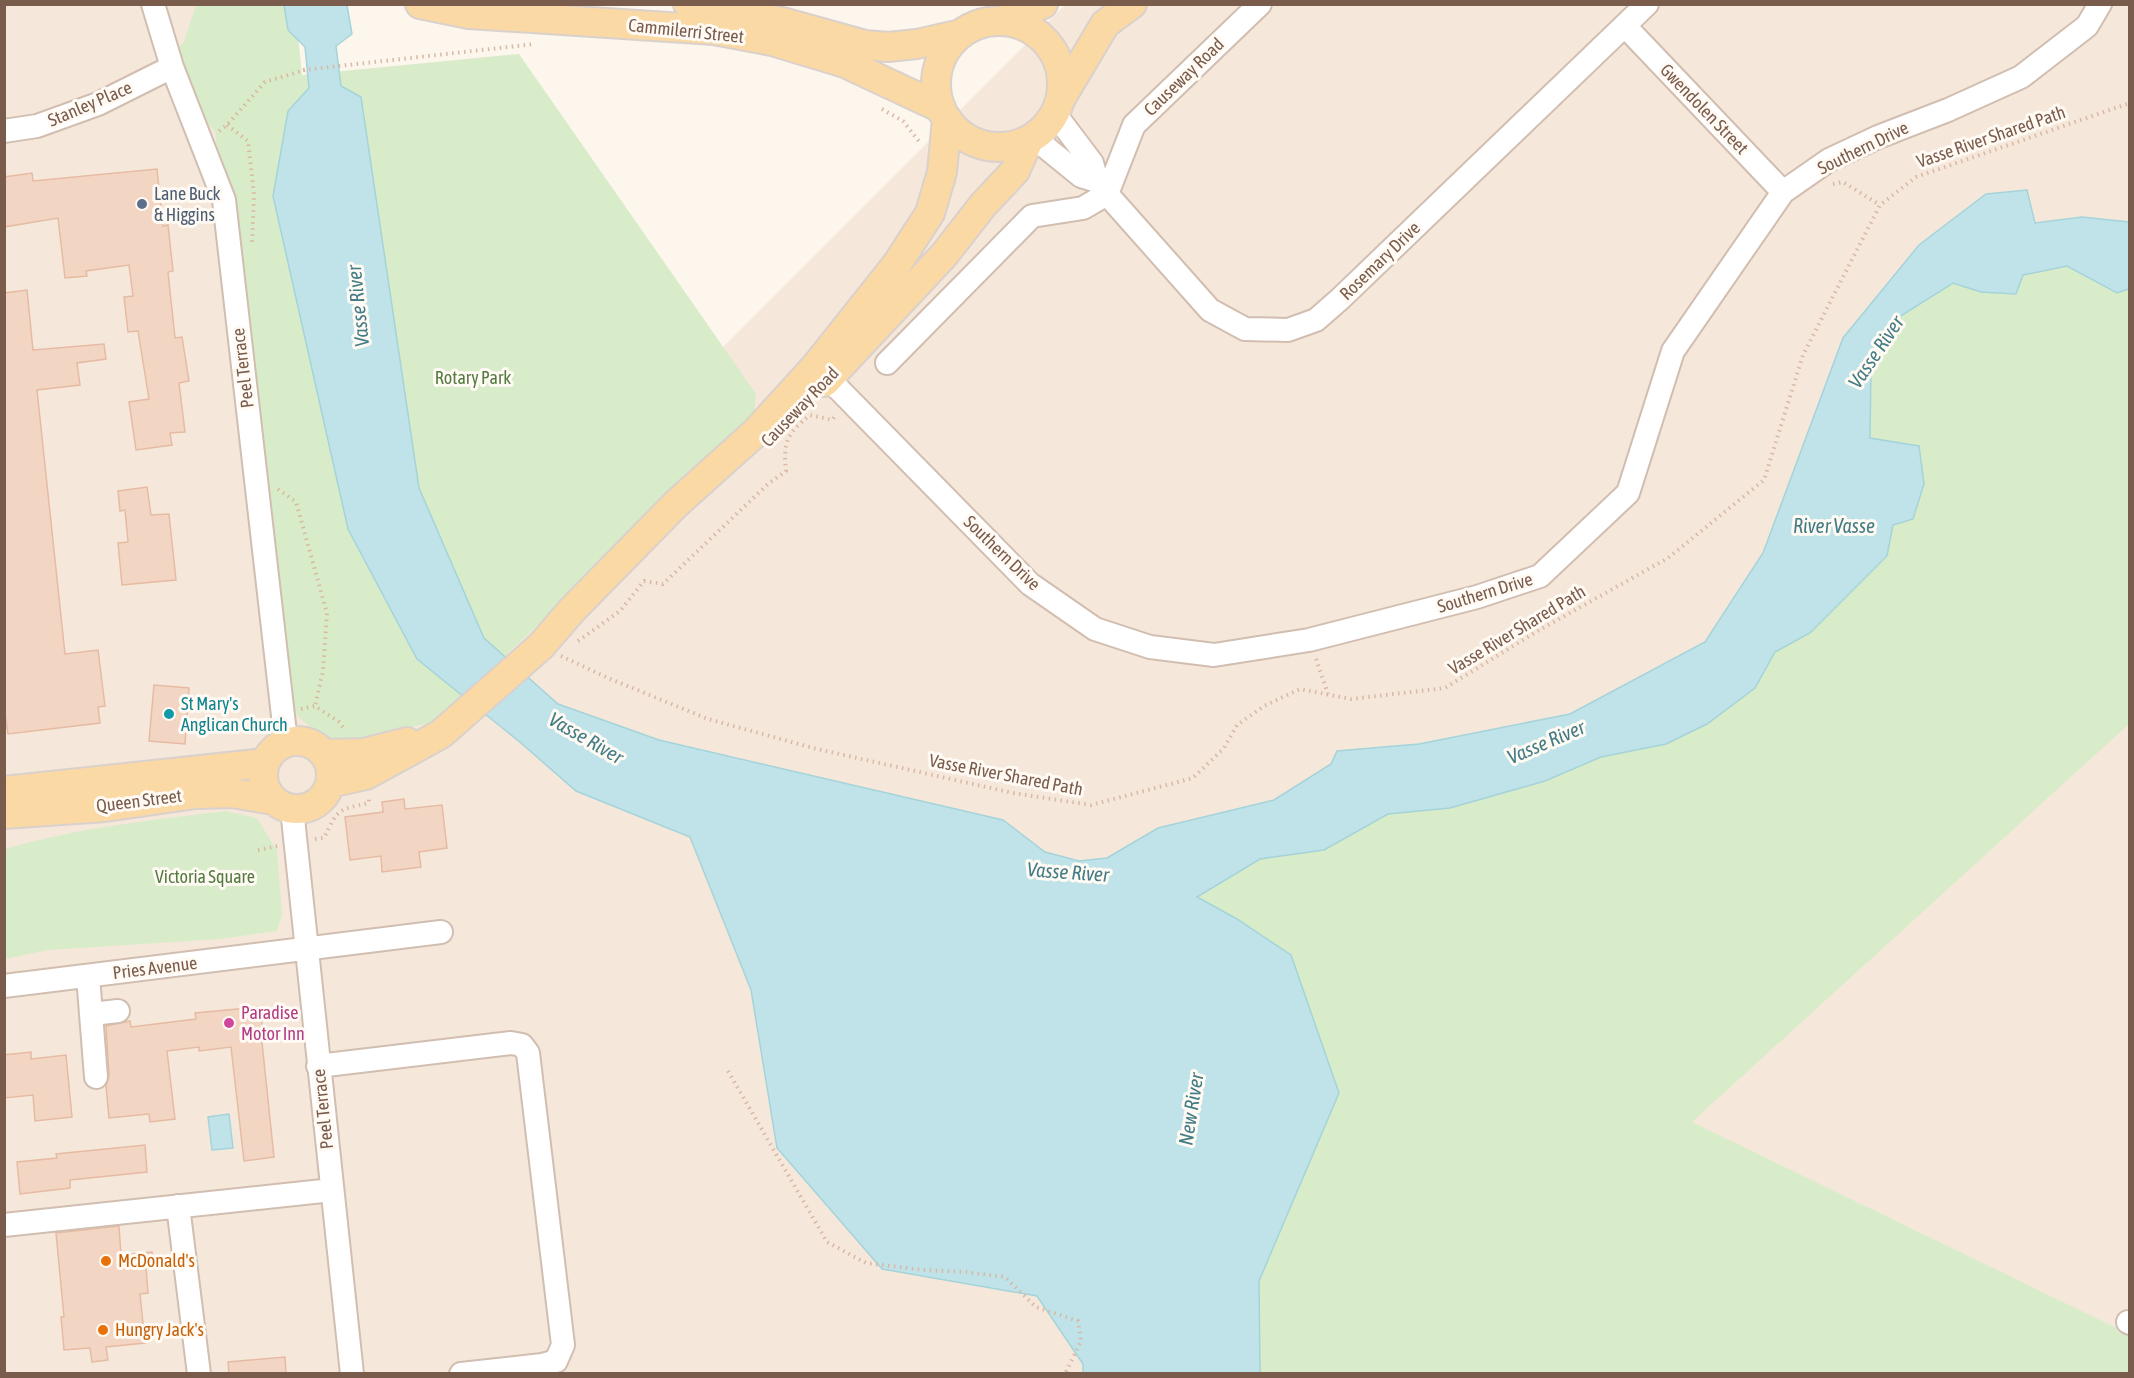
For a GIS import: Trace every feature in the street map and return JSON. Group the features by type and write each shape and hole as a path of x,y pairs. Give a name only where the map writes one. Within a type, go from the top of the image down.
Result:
{"main road":[{"name":"Cammilerri Street","path":"420,4 492,15 714,30 772,41 845,63 944,114"},
{"name":"Cammilerri Street","path":"688,4 782,22 865,45 888,47 917,44 961,34"},
{"path":"1002,21 1043,4"},
{"path":"1058,106 1062,80 1058,62 1050,46 1036,33 1020,24 1002,21 987,22 973,27 961,34 949,46 941,60 937,76 937,92 944,114 959,133 975,143 993,147 1012,146 1031,139 1046,127 1105,24 1132,4"},
{"name":"Causeway Road","path":"822,372 930,213 942,172 944,114"},
{"name":"Causeway Road","path":"330,783 366,776 441,734 556,650 572,610 676,504 822,372 944,255 983,205 1015,171 1031,139"},
{"name":"Causeway Road","path":"324,754 364,753 441,734"},
{"path":"286,742 310,743 324,754 330,772 330,783 326,791 317,802 305,808 283,804 264,783 265,763 271,752 286,742"},
{"name":"Queen Street","path":"4,791 265,763"},
{"name":"Queen Street","path":"4,814 105,807 216,793 247,794 283,804"},
{"path":"4,826 38,811"}],"street":[{"name":"Peel Terrace","path":"153,4 172,67 224,200 286,742"},
{"name":"Causeway Road","path":"1102,188 1134,124 1260,4"},
{"name":"Rosemary Drive","path":"1031,139 1081,176 1102,188 1210,310 1245,329 1288,330 1316,320 1340,299 1647,4"},
{"name":"Southern Drive","path":"822,372 1030,584 1095,629 1150,647 1215,655 1309,640 1477,597 1540,576 1628,493 1672,351 1783,192 1829,160 2021,77 2087,26 2100,4"},
{"name":"Gwendolen Street","path":"1625,26 1783,192"},
{"name":"Stanley Place","path":"4,131 37,126 98,104 172,67"},
{"name":"Rosemary Drive","path":"1058,106 1092,163 1102,188"},
{"path":"887,363 1032,216 1083,208 1102,188"},
{"name":"Peel Terrace","path":"283,804 296,842 351,1374"},
{"name":"Pries Avenue","path":"4,986 441,932"},
{"path":"88,976 96,1077"},
{"path":"92,1014 118,1011"},
{"path":"318,1066 512,1044 522,1045 528,1053 563,1345 556,1361 543,1365 461,1374"},
{"path":"4,1225 332,1190"},
{"path":"178,1206 199,1374"}],"path":[{"path":"201,144 227,125 265,82 305,69 457,54 545,42"},
{"path":"873,103 903,121 925,149"},
{"name":"Vasse River Shared Path","path":"556,650 608,678 708,719 828,752 1013,793 1090,805 1193,778 1224,748 1237,725 1264,706 1300,689 1351,699 1445,688 1668,558 1764,480 1803,355 1880,205 1916,177 2130,103"},
{"path":"227,125 248,141 254,195 252,251"},
{"path":"1808,175 1819,186 1843,182 1880,205"},
{"path":"576,643 620,611 644,581 663,584 768,484 786,471 784,452 791,430 810,415 832,420 850,400"},
{"path":"274,486 296,502 327,613 323,671 315,706"},
{"path":"1309,640 1328,695"},
{"path":"258,850 324,838 336,814 350,807 369,803 370,792"},
{"path":"728,1071 827,1242 866,1263 1005,1277 1036,1307 1078,1321 1082,1341 1065,1374"}],"shaded area":[{"path":"5,5 246,5 351,719 1065,5 2129,5 2129,1373 5,1374"}],"green space":[{"name":"Rotary Park","path":"196,5 295,5 302,75 519,54 756,394 753,425 435,721 364,740 326,740 290,710 215,131 155,77 184,42"},
{"path":"2067,266 2116,293 2129,289 2129,724 1692,1122 2129,1334 2129,1373 1260,1373 1259,1281 1339,1093 1291,955 1237,919 1197,898 1260,859 1324,850 1388,814 1450,808 1545,781 1601,757 1666,744 1755,688 1775,652 1810,633 1887,557 1893,525 1870,438 1871,363 1899,317 1953,283 1981,292 2023,275"},
{"name":"Victoria Square","path":"226,811 257,818 277,851 282,915 277,931 220,939 48,950 5,959 5,849 87,830"}],"water":[{"path":"284,5 347,5 352,34 336,46 341,86 361,97 419,488 484,638 558,704 659,740 1003,820 1045,852 1079,861 1107,858 1158,828 1274,800 1331,764 1337,751 1419,744 1570,714 1705,642 1763,553 1843,338 1919,245 1986,194 2027,190 2035,223 2082,217 2129,222 2129,289 2117,293 2067,266 2023,275 2016,294 1981,292 1953,283 1899,317 1871,363 1870,438 1919,446 1924,484 1913,519 1893,525 1887,556 1810,633 1775,652 1755,688 1707,724 1666,744 1601,757 1545,781 1450,808 1388,814 1324,850 1260,859 1197,897 1237,919 1291,955 1339,1093 1259,1281 1260,1373 1083,1373 1083,1364 1037,1296 882,1269 777,1148 751,990 690,837 576,791 521,743 417,659 348,529 273,196 288,111 309,88 305,47 288,30"},
{"path":"229,1114 233,1148 212,1150 208,1117"}],"building":[{"path":"157,169 163,226 168,225 173,271 168,272 175,338 182,337 189,381 179,383 185,432 170,433 172,445 136,450 129,402 149,399 138,331 128,332 124,297 133,296 129,265 86,271 87,276 65,278 58,218 4,227 4,177 32,173 33,181"},
{"path":"27,290 33,350 104,344 106,359 77,363 80,385 37,390 65,654 98,650 105,706 98,707 100,723 8,734 4,708 4,293"},
{"path":"147,487 151,515 169,514 176,580 122,585 118,543 128,542 125,510 120,511 118,491"},
{"name":"St Mary's Anglican Church","path":"154,685 189,688 185,744 149,741"},
{"path":"404,799 405,809 442,805 447,848 419,852 421,867 382,872 381,856 350,860 345,817 383,812 382,802"},
{"path":"260,1007 274,1157 244,1161 231,1047 199,1051 199,1047 167,1051 175,1119 150,1122 149,1114 109,1118 106,1086 109,1076 106,1026 130,1021 131,1027 196,1019 195,1013"},
{"path":"31,1052 31,1059 66,1055 72,1117 35,1121 33,1095 4,1098 4,1055"},
{"path":"145,1145 147,1172 70,1180 70,1188 20,1194 17,1162 57,1158 56,1154"},
{"path":"119,1226 121,1255 152,1252 154,1267 146,1268 148,1293 140,1294 145,1343 106,1347 108,1360 92,1362 90,1348 64,1350 61,1317 64,1317 56,1233"},
{"path":"285,1357 286,1374 229,1373 228,1362"}],"place":[{"name":"Lane Buck & Higgins","path":"142,204"},
{"name":"St Mary's Anglican Church","path":"169,714"},
{"name":"Paradise Motor Inn","path":"229,1023"},
{"name":"McDonald's","path":"106,1261"},
{"name":"Hungry Jack's","path":"103,1330"}],"water label":[{"name":"Vasse River","path":"358,306"},
{"name":"Vasse River","path":"1876,352"},
{"name":"River Vasse","path":"1834,526"},
{"name":"Vasse River","path":"586,738"},
{"name":"Vasse River","path":"1546,742"},
{"name":"Vasse River","path":"1068,872"},
{"name":"New River","path":"1191,1109"}]}
